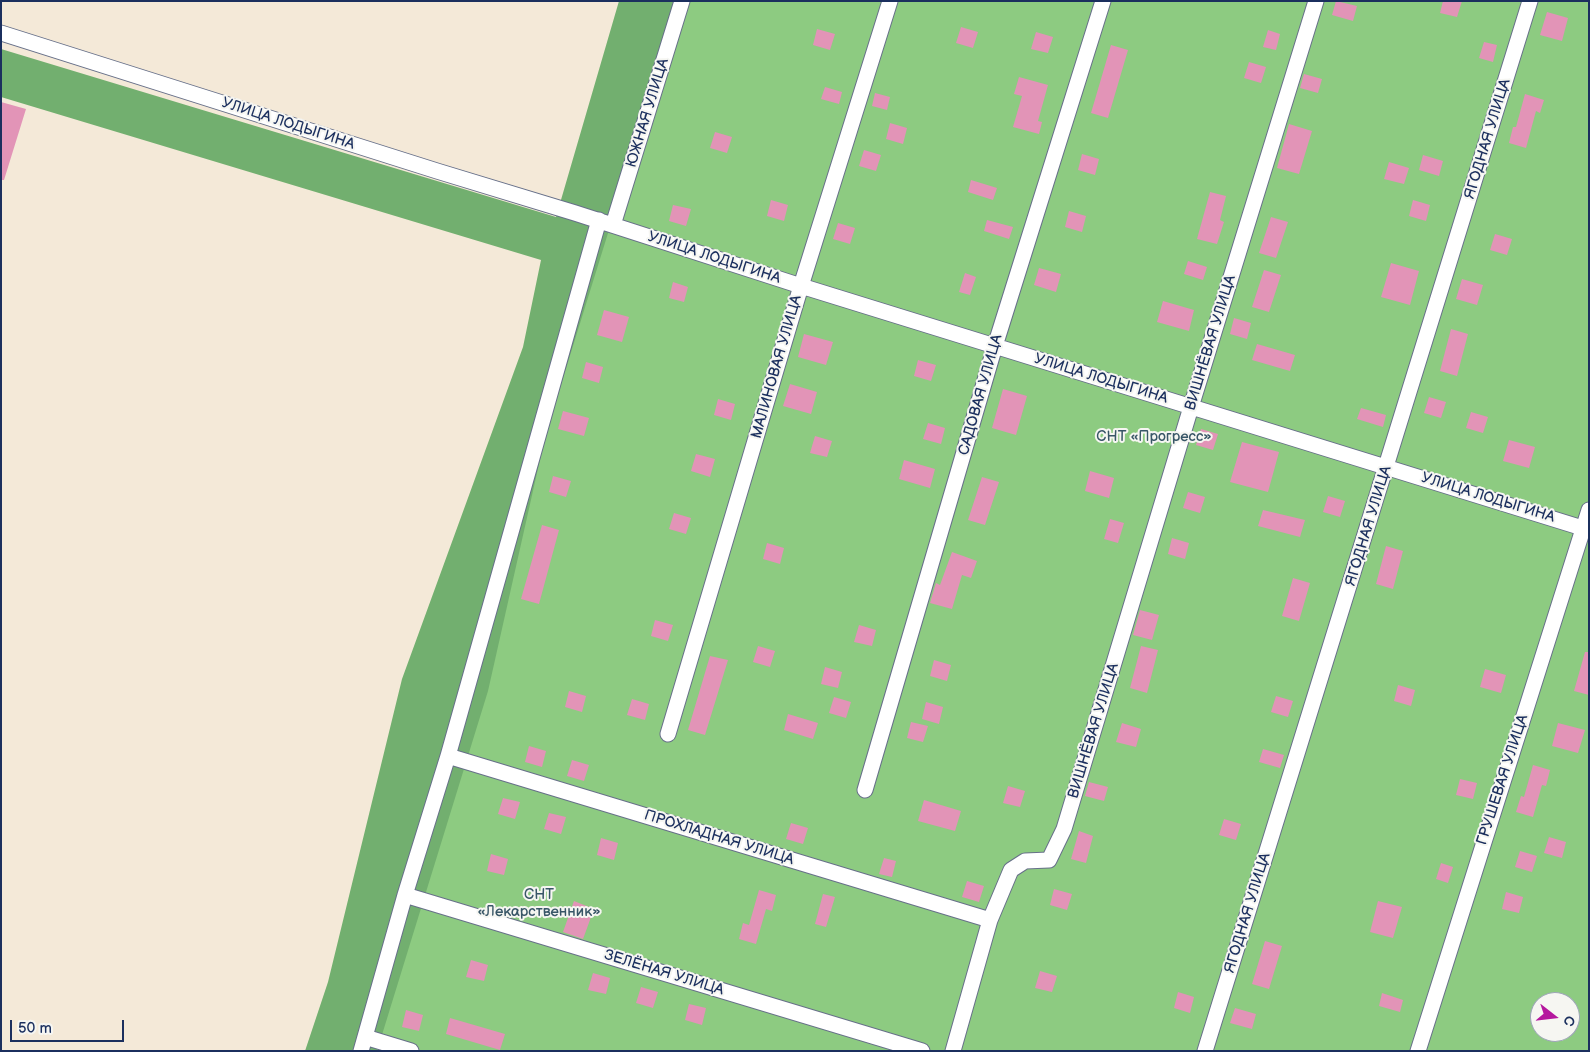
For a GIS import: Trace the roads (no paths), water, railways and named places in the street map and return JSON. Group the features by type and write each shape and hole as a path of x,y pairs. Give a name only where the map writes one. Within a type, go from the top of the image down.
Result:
{"street":[{"name":"ЮЖНАЯ УЛИЦА","path":"363,1044 405,895 606,222 682,1"},
{"name":"МАЛИНОВАЯ УЛИЦА","path":"668,734 801,286 890,1"},
{"name":"САДОВАЯ УЛИЦА","path":"865,790 995,346 1103,1"},
{"name":"ВИШНЁВАЯ УЛИЦА","path":"990,920 1011,870 1025,861 1049,860 1064,829 1316,1"},
{"name":"ЯГОДНАЯ УЛИЦА","path":"1205,1051 1530,1"},
{"name":"УЛИЦА ЛОДЫГИНА","path":"1,33 606,222 801,286 1586,529"},
{"name":"ГРУШЕВАЯ УЛИЦА","path":"1418,1051 1586,529 1589,510"},
{"name":"ПРОХЛАДНАЯ УЛИЦА","path":"448,756 990,920"},
{"name":"ЗЕЛЁНАЯ УЛИЦА","path":"405,895 922,1051"},
{"path":"953,1051 990,920"},
{"path":"363,1044 411,1051"}],"park label":[{"name":"СНТ «Прогресс»","path":"1154,437"},
{"name":"СНТ «Лекарственник»","path":"539,904"}]}
